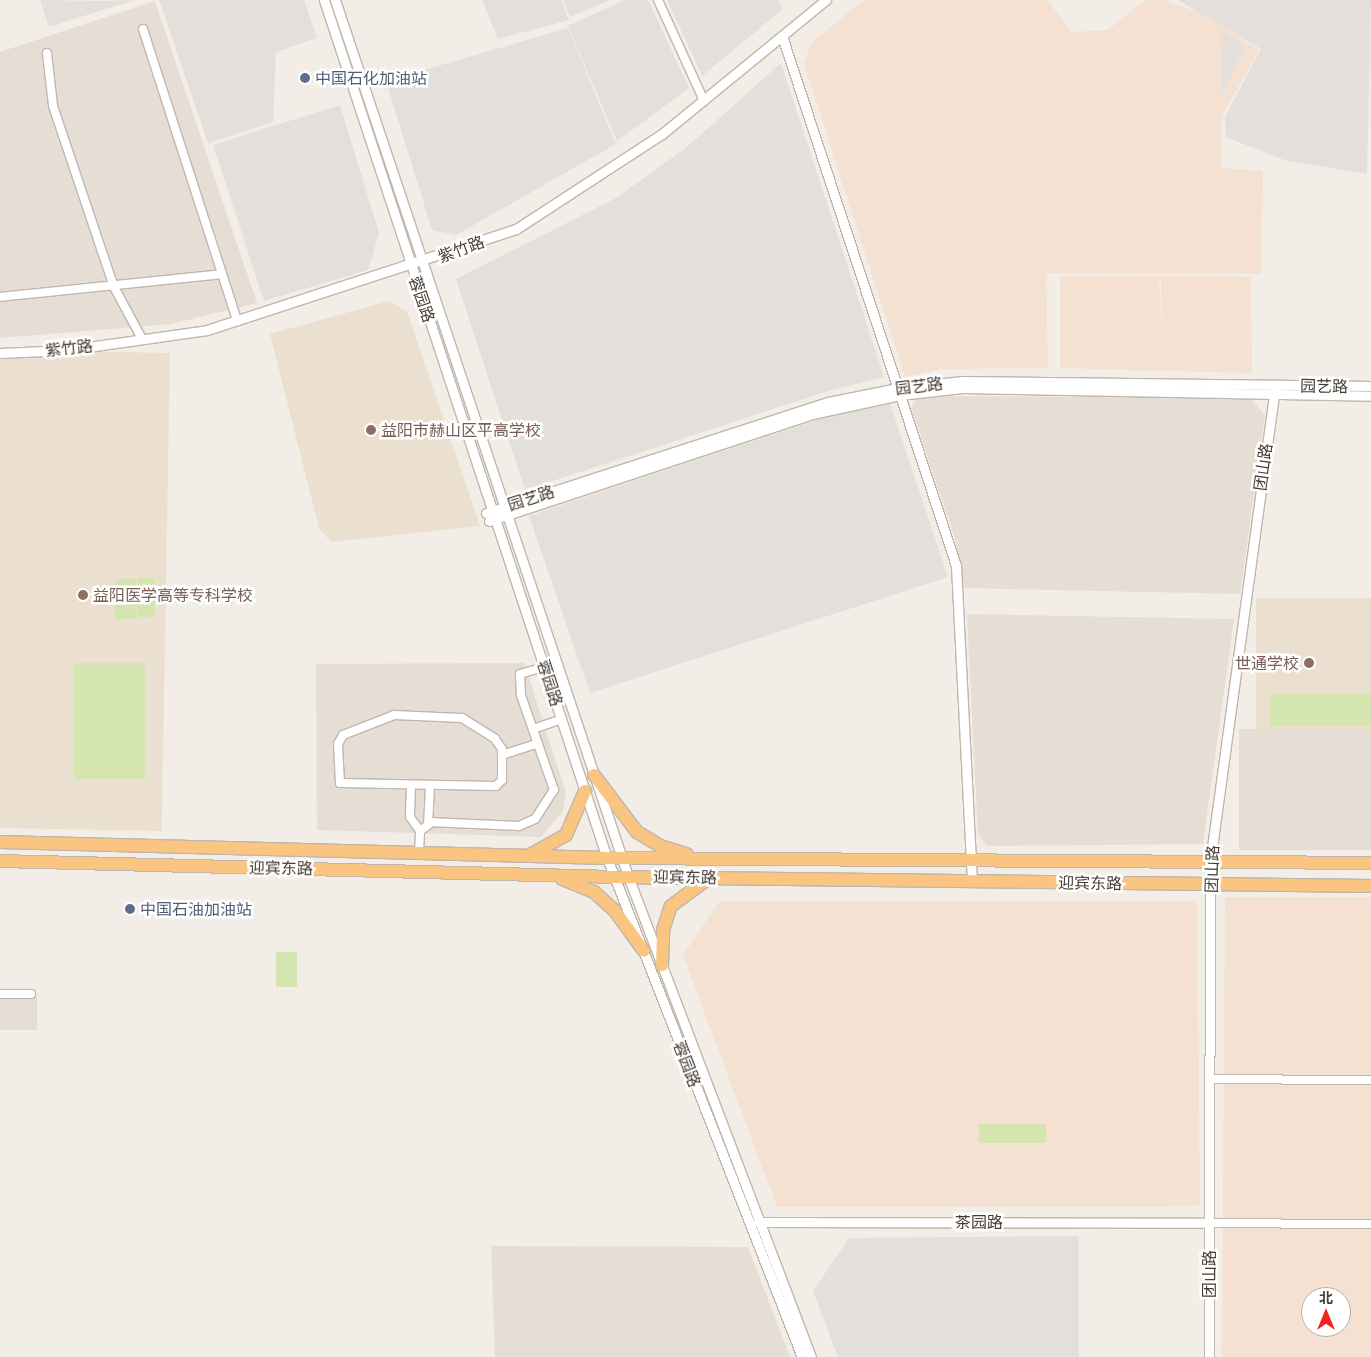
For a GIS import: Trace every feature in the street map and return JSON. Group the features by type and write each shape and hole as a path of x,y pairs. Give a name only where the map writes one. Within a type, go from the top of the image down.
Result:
{"highway":[{"path":"594,775 614,808 637,832 660,846 707,858 711,878 671,906 663,930 662,965"},
{"path":"530,855 566,835 585,791"},
{"name":"迎宾东路","path":"0,842 607,858 1371,863"},
{"path":"182,846 182,866"},
{"path":"513,874 514,855"},
{"name":"迎宾东路","path":"0,861 614,877 1371,886"},
{"path":"552,875 594,892 615,911 644,951"}],"street":[{"name":"蓉园路","path":"324,0 492,516 607,858 802,1357"},
{"name":"蓉园路","path":"335,0 628,876 762,1221 811,1357"},
{"path":"658,0 704,101"},
{"name":"紫竹路","path":"0,353 142,339 237,320 424,262 516,229 662,134 826,0"},
{"path":"143,29 237,320"},
{"path":"782,36 899,391 959,582 972,881"},
{"path":"47,53 53,106 114,287 142,339"},
{"path":"0,296 114,287 122,281 222,274"},
{"name":"园艺路","path":"492,516 812,414 899,391 963,388 1274,390 1371,386"},
{"name":"园艺路","path":"1274,390 1371,396"},
{"name":"团山路","path":"1209,1357 1208,1223 1212,884 1210,862 1274,390"},
{"path":"429,822 519,826 535,819 554,790 521,695 520,674 538,669"},
{"path":"394,715 455,715 495,739 502,754 502,780 496,786 411,786 340,783 338,744 343,735 394,715"},
{"path":"533,728 556,721"},
{"path":"502,754 538,743"},
{"path":"411,786 410,817 420,831 419,852"},
{"path":"420,831 429,822 430,787"},
{"path":"0,994 31,994"},
{"path":"1210,1079 1371,1080"},
{"name":"茶园路","path":"751,1225 762,1221 1208,1223"},
{"path":"1208,1223 1371,1224"}],"shaded area":[{"path":"40,0 99,1 134,0 49,27"},
{"path":"159,0 304,0 317,38 276,52 273,122 208,143"},
{"path":"482,0 561,0 569,20 498,39"},
{"path":"563,0 610,0 570,17"},
{"path":"624,0 648,0 689,88 617,141 568,26"},
{"path":"667,0 778,0 783,9 702,76"},
{"path":"864,0 1047,0 1072,32 1108,30 1145,0 1163,0 1206,15 1259,50 1222,116 1222,168 1263,171 1261,274 1046,273 1048,368 940,369 905,377 804,64 812,42"},
{"path":"1178,0 1371,0 1367,174 1284,160 1226,137 1225,117 1261,49"},
{"path":"155,1 257,303 171,324 0,338 0,52"},
{"path":"568,28 616,144 456,235 432,230 386,81"},
{"path":"1223,31 1244,47 1222,95"},
{"path":"781,63 884,377 828,391 525,490 456,279 616,198 687,147"},
{"path":"340,105 379,233 368,270 264,301 213,145"},
{"path":"1159,276 1162,346 1161,276 1251,277 1252,373 1060,368 1060,277"},
{"name":"益阳市赫山区平高学校","path":"389,301 407,311 480,526 331,542 319,528 270,334"},
{"name":"益阳医学高等专科学校","path":"0,350 170,353 162,831 0,828"},
{"path":"919,396 1250,398 1265,415 1240,594 963,588 955,538 911,408"},
{"path":"890,403 948,577 590,693 529,516 828,416"},
{"name":"世通学校","path":"1256,598 1371,598 1371,731 1256,731"},
{"path":"967,614 1234,619 1203,844 987,846 978,834"},
{"path":"524,663 566,792 563,811 541,837 317,830 316,664"},
{"path":"1239,729 1371,729 1371,850 1239,850"},
{"path":"1225,897 1371,897 1371,1357 1222,1357"},
{"path":"1197,901 1200,1206 777,1207 683,955 719,902"},
{"path":"0,996 37,996 37,1030 0,1030"},
{"path":"1079,1236 1079,1357 838,1357 813,1291 849,1238"},
{"path":"491,1246 748,1247 790,1357 495,1357"}],"green space":[{"path":"137,578 155,578 155,617 137,617"},
{"path":"115,579 136,579 136,619 115,619"},
{"path":"74,663 145,663 145,779 74,779"},
{"path":"1270,694 1371,694 1371,726 1270,726"},
{"path":"276,952 297,952 297,987 276,987"},
{"path":"979,1124 1046,1124 1046,1143 979,1143"}],"place":[{"name":"中国石化加油站","path":"305,78"},
{"name":"益阳市赫山区平高学校","path":"371,430"},
{"name":"益阳医学高等专科学校","path":"83,595"},
{"name":"世通学校","path":"1309,663"},
{"name":"中国石油加油站","path":"130,909"}]}
